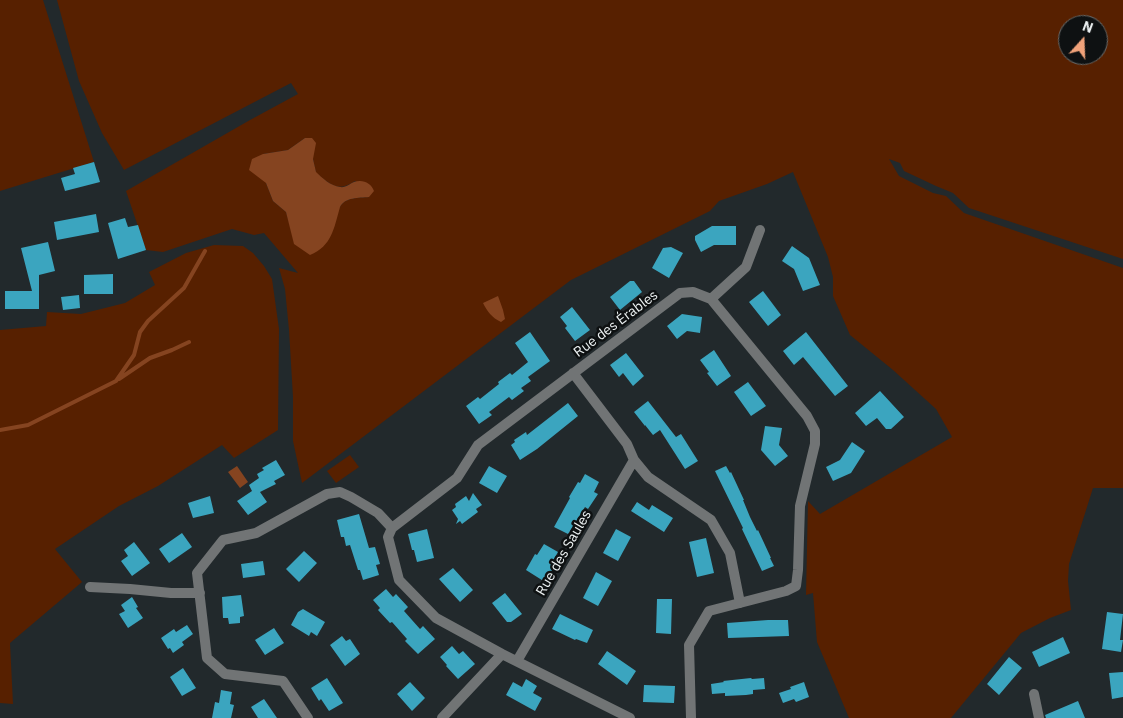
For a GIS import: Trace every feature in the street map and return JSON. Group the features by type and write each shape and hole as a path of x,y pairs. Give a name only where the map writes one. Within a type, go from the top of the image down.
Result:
{"street":[{"path":"691,718 689,645 709,611 786,591 796,586 800,506 815,444 815,431 808,416 710,299 746,267 760,230"},
{"name":"Rue des Érables","path":"392,528 457,478 478,445 680,293 694,292 710,299"},
{"path":"573,373 628,444 634,460 648,477 711,520 730,553 740,602"},
{"name":"Rue des Saules","path":"516,661 634,460"},
{"path":"308,718 283,681 225,674 207,658 197,572 223,540 256,533 327,494 340,492 378,513 392,528 388,537 399,580 436,618 502,654 630,718"},
{"path":"90,587 171,593 200,593"},
{"path":"442,718 502,654"},
{"path":"1034,694 1039,718"}],"shaded area":[{"path":"0,0 43,0 94,162 0,191"},
{"path":"57,0 1123,0 1123,259 969,208 953,193 904,171 900,163 889,159 899,176 933,193 946,196 964,213 1123,268 1123,488 1093,488 1069,564 1068,581 1071,610 1050,618 1021,633 951,718 849,718 817,642 813,593 806,595 808,501 820,514 952,437 936,409 893,370 850,335 833,296 833,277 828,257 793,172 767,184 719,201 710,211 571,280 302,483 293,441 293,397 289,330 285,289 279,268 298,273 264,233 254,235 232,229 163,252 146,250 126,191 298,94 291,83 124,170 102,133 79,81","holes":["305,138 316,173 330,184 339,187 349,185 355,181 369,197 345,201 340,207 290,225 286,212 273,201 266,183 263,154 288,150"]},
{"path":"305,138 312,138 316,143 313,159 316,172 324,179 333,185 342,187 357,181 363,181 371,186 374,191 369,197 345,201 342,204 328,241 323,247 310,255 294,244 286,212 273,201 266,183 249,170 252,159 263,154 288,150"},
{"path":"214,245 243,246 253,253 272,279 279,329 278,430 234,458 222,445 158,486 119,506 55,549 82,582 10,643 13,704 0,703 0,330 46,326 47,312 81,314 125,303 155,285 149,272 186,253"},
{"path":"498,296 505,319 501,322 490,314 483,303"},
{"path":"350,455 359,467 336,483 327,471"},
{"path":"237,466 248,482 240,488 228,472"}],"building":[{"path":"94,162 100,182 65,191 61,178 75,174 73,168"},
{"path":"96,214 99,232 57,240 54,222"},
{"path":"125,218 128,227 138,225 146,250 118,259 108,223"},
{"path":"712,226 736,226 736,245 714,245 701,252 695,236"},
{"path":"48,242 55,271 39,275 39,309 5,309 5,291 32,291 21,248"},
{"path":"792,246 809,258 820,285 803,291 794,269 782,261"},
{"path":"671,247 683,253 669,278 652,268 663,248"},
{"path":"113,274 113,294 84,294 84,275"},
{"path":"630,281 634,281 642,292 620,310 610,297"},
{"path":"763,291 781,315 768,326 749,302"},
{"path":"79,295 80,308 63,310 61,297"},
{"path":"572,307 590,330 575,341 565,328 567,326 560,317"},
{"path":"682,314 702,317 700,333 687,331 677,339 667,326"},
{"path":"530,332 550,361 528,377 531,381 521,388 524,391 512,400 509,397 489,412 492,415 479,424 466,406 478,397 480,399 499,384 498,382 510,373 512,375 528,362 515,343"},
{"path":"806,332 848,386 835,396 803,357 794,365 783,351"},
{"path":"714,350 731,376 717,386 700,360"},
{"path":"626,353 644,376 633,386 623,373 619,377 610,365"},
{"path":"748,382 766,406 751,416 734,392"},
{"path":"880,391 904,417 891,429 886,429 877,418 866,426 855,413"},
{"path":"648,401 676,437 681,434 698,461 685,469 660,430 653,435 645,426 634,412"},
{"path":"568,403 578,416 537,449 520,460 511,445 515,442 514,440 526,432 527,435"},
{"path":"765,426 782,428 779,445 788,456 775,466 761,450"},
{"path":"852,442 865,451 851,473 833,481 826,467 840,460"},
{"path":"276,460 285,475 274,481 276,484 260,492 267,502 248,515 237,501 252,491 249,485 259,478 257,474 264,470 262,468"},
{"path":"489,466 507,476 497,493 479,483"},
{"path":"726,466 731,472 774,566 762,571 715,471"},
{"path":"585,474 599,482 594,492 598,494 588,509 585,507 568,534 554,527 569,497"},
{"path":"473,493 482,505 476,509 478,512 462,524 460,521 456,524 458,519 452,510 456,507 455,504 466,496 469,501"},
{"path":"210,496 214,513 193,518 188,503"},
{"path":"637,502 649,510 652,505 673,518 664,532 631,511"},
{"path":"359,514 369,548 375,547 380,564 376,565 379,575 363,580 350,545 346,546 344,537 341,537 337,520"},
{"path":"427,529 434,558 417,562 408,534"},
{"path":"616,529 631,537 618,561 603,553"},
{"path":"182,533 192,547 169,563 159,549"},
{"path":"706,538 714,573 697,577 689,542"},
{"path":"134,542 150,563 132,576 121,561 128,556 124,550"},
{"path":"544,544 558,552 551,564 555,566 545,582 526,570 535,554 537,555"},
{"path":"304,551 317,563 299,582 286,569"},
{"path":"263,561 265,575 243,578 241,564"},
{"path":"453,568 473,590 460,602 439,579"},
{"path":"596,572 612,581 598,606 583,598"},
{"path":"386,589 393,597 396,594 408,607 404,611 420,629 423,626 435,639 418,654 405,641 407,639 392,622 390,623 378,610 380,608 373,600"},
{"path":"505,593 522,614 511,622 507,622 492,603"},
{"path":"241,595 244,616 240,617 240,623 229,624 228,618 223,618 222,597"},
{"path":"132,597 138,607 136,608 143,618 128,628 119,614 125,611 121,605"},
{"path":"657,599 672,599 671,634 656,633"},
{"path":"303,609 325,622 317,636 311,632 309,636 291,625 298,612"},
{"path":"1107,612 1123,614 1120,640 1123,640 1121,652 1102,649"},
{"path":"560,614 593,630 587,643 575,640 552,629"},
{"path":"788,620 789,636 728,638 727,623"},
{"path":"187,625 193,634 182,642 184,645 173,653 161,638 174,629 176,632"},
{"path":"274,628 284,643 265,655 255,640"},
{"path":"342,636 346,641 350,639 360,654 345,666 330,645"},
{"path":"1063,637 1070,653 1039,667 1032,652"},
{"path":"452,646 459,654 463,651 475,664 458,679 440,657"},
{"path":"607,651 636,671 627,685 598,664"},
{"path":"1009,657 1022,668 999,695 987,684"},
{"path":"183,668 196,688 182,696 170,677"},
{"path":"1123,672 1123,697 1112,699 1109,673"},
{"path":"327,678 343,703 329,711 321,699 319,701 311,688"},
{"path":"764,678 765,689 753,690 753,694 746,695 725,696 725,693 712,694 711,684"},
{"path":"526,679 537,686 533,693 542,698 535,711 506,695 513,682 522,687"},
{"path":"410,682 425,698 412,711 397,694"},
{"path":"804,682 809,697 796,702 794,699 783,703 779,693"},
{"path":"644,685 675,686 674,703 643,702"},
{"path":"221,690 232,692 230,704 234,705 231,718 212,718 215,702 219,703"},
{"path":"264,699 277,718 258,718 251,707"},
{"path":"1078,701 1085,718 1046,718 1045,715"}],"waterway":[{"path":"0,430 28,425 116,381 134,355 140,332 148,321 184,288 205,251"},
{"path":"119,379 150,358 189,342"}]}
